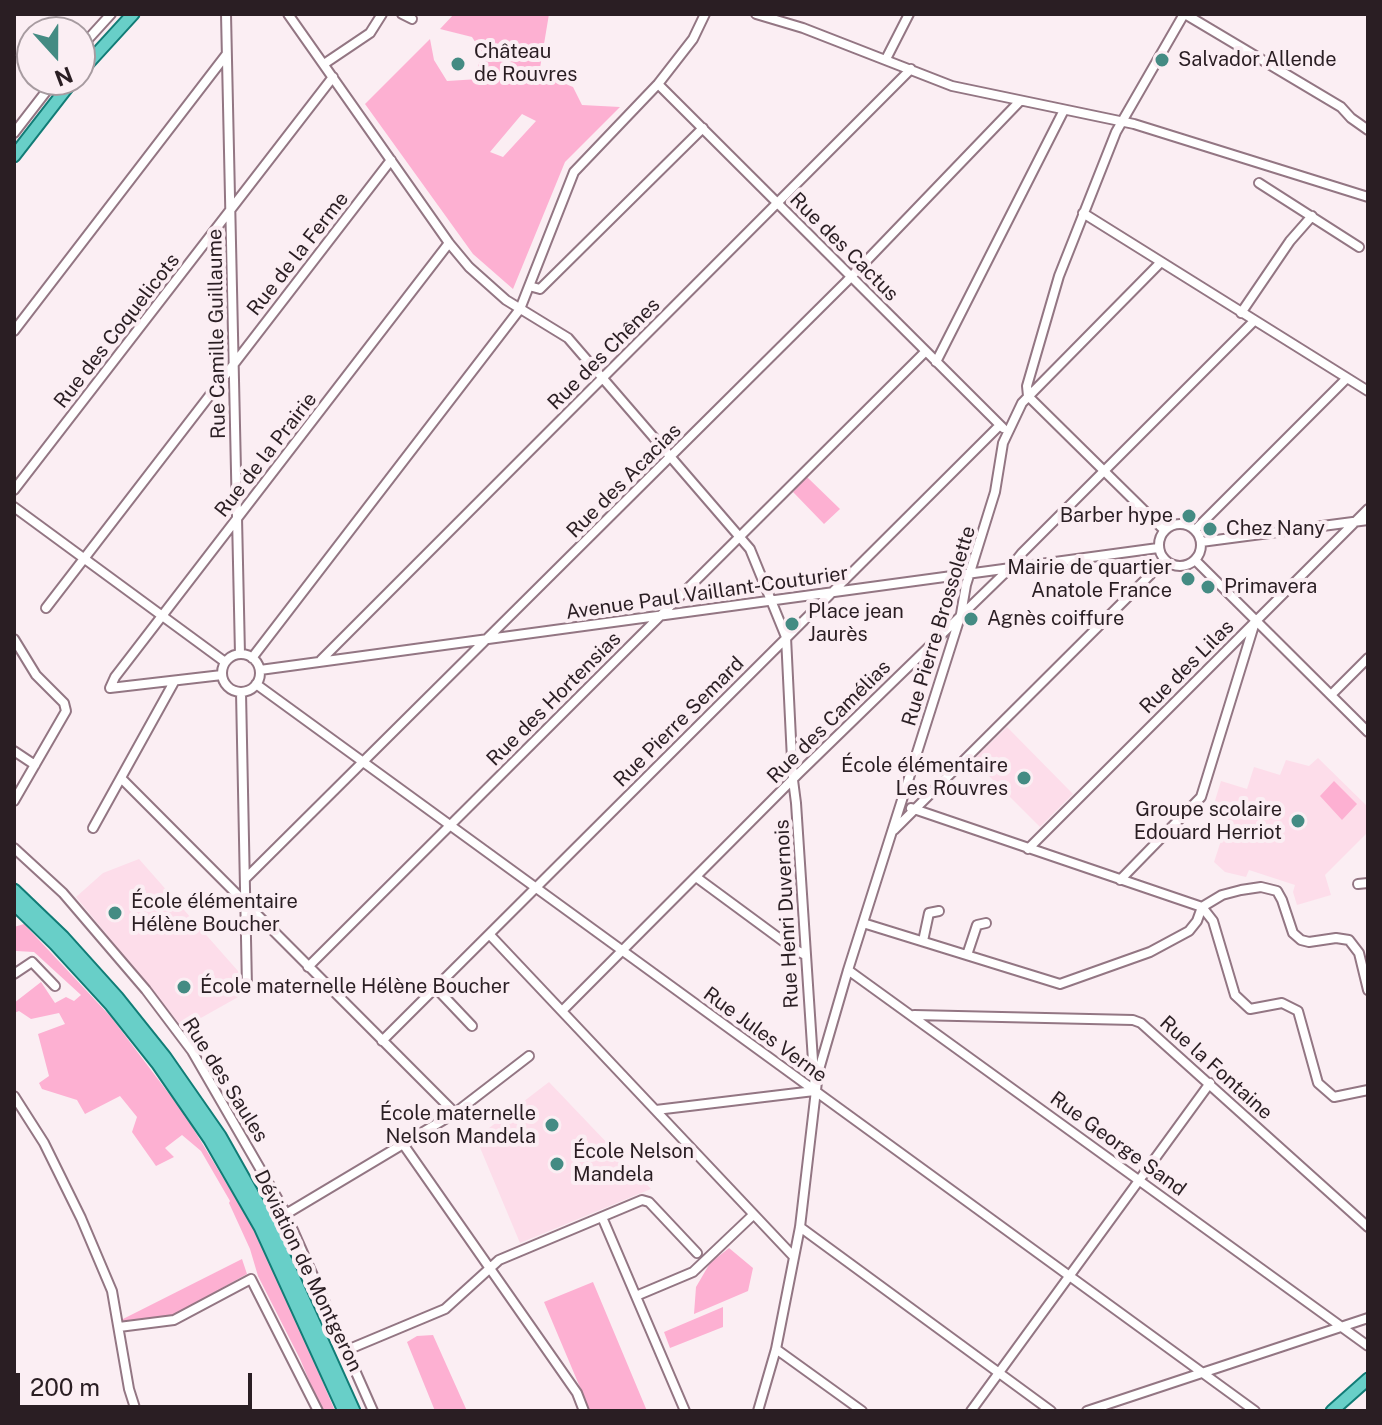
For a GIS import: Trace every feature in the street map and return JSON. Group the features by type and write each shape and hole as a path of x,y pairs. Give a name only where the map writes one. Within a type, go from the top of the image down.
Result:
{"main road":[{"path":"96,54 133,14"},
{"path":"14,156 61,96"},
{"name":"Déviation de Montgeron","path":"14,890 63,937 117,997 165,1057 220,1136 269,1223 354,1411"},
{"name":"Déviation de Montgeron","path":"14,904 111,1005 157,1063 210,1140 260,1227 344,1411"},
{"path":"1332,1411 1368,1379"}],"street":[{"path":"96,30 111,14"},
{"name":"Rue Camille Guillaume","path":"226,14 240,654"},
{"name":"Rue Henri Duvernois","path":"288,14 449,243 487,284 520,309 568,338 750,549 786,637 815,1091"},
{"path":"324,64 370,33 382,14"},
{"path":"402,14 412,19"},
{"path":"252,658 520,309 574,172 658,84 693,39 705,14"},
{"path":"756,14 803,28 952,86 1121,120 1368,197"},
{"path":"886,59 909,14"},
{"path":"1184,14 1341,107 1368,130"},
{"name":"Rue Pierre Brossolette","path":"758,1411 776,1349 800,1227 815,1091 848,970 961,614 995,492 1003,428 1028,396 1027,386 1059,276 1121,120 1184,14"},
{"path":"14,331 227,54"},
{"name":"Rue des Chênes","path":"320,661 911,69"},
{"name":"Rue des Coquelicots","path":"14,490 333,77"},
{"name":"Rue des Cactus","path":"658,84 1003,428"},
{"path":"14,133 43,96"},
{"name":"Rue des Acacias","path":"245,879 851,277 1019,106 1020,101"},
{"path":"936,362 1064,110"},
{"path":"529,286 540,289 703,128"},
{"name":"Rue de la Ferme","path":"46,608 391,160"},
{"path":"1259,183 1359,247"},
{"path":"1083,213 1368,391"},
{"path":"1241,313 1290,241 1312,216"},
{"name":"Rue de la Prairie","path":"174,682 110,688 115,677 449,243"},
{"path":"1161,262 1028,396 1164,530"},
{"name":"Rue des Camélias","path":"562,1011 1010,568 1254,321"},
{"name":"Rue des Hortensias","path":"308,967 925,352"},
{"path":"1195,530 1347,378"},
{"name":"Rue Pierre Semard","path":"382,1041 786,637 1003,428"},
{"path":"14,507 225,662"},
{"name":"Rue des Lilas","path":"1028,849 1368,509"},
{"path":"1201,542 1368,520"},
{"path":"1176,524 1195,530 1201,542 1195,560 1183,566 1165,560 1158,548 1164,530 1176,524"},
{"name":"Avenue Paul Vaillant-Couturier","path":"260,670 1158,548"},
{"path":"893,831 1165,560"},
{"path":"1195,560 1368,732"},
{"path":"1120,880 1201,797 1255,620"},
{"path":"927,648 944,634 953,638"},
{"path":"1241,636 1246,638 1249,645"},
{"path":"14,639 36,675 64,703 66,711 14,801"},
{"path":"240,654 252,658 260,670 256,684 241,692 231,688 222,675 225,662 240,654"},
{"path":"1331,695 1368,658"},
{"path":"93,828 174,682 222,675"},
{"name":"Rue Jules Verne","path":"256,684 1255,1411"},
{"path":"241,692 247,987"},
{"path":"14,751 35,765"},
{"path":"121,778 455,1113"},
{"path":"901,805 1202,907 1213,921 1235,995 1250,1009 1282,1003 1298,1011 1318,1083 1334,1097 1368,1090"},
{"name":"Rue des Saules","path":"14,848 63,893 146,990 192,1051 286,1214 373,1411"},
{"path":"696,877 805,955"},
{"path":"863,923 1060,984 1150,952 1189,931 1202,907 1222,895 1261,887 1277,891 1293,933 1301,940 1349,940 1355,946 1368,990"},
{"path":"923,941 929,913 939,911"},
{"path":"967,955 977,925 986,923"},
{"path":"490,935 794,1257"},
{"path":"14,974 32,962 55,986"},
{"name":"Rue George Sand","path":"848,970 1368,1346"},
{"path":"436,988 472,1026"},
{"name":"Rue la Fontaine","path":"913,1015 1133,1020 1148,1028 1368,1227"},
{"path":"811,1042 819,1047 827,1044"},
{"path":"286,1214 455,1113 529,1056"},
{"path":"971,1411 1210,1083"},
{"path":"656,1110 815,1091"},
{"path":"14,1096 44,1143 112,1291 129,1389 136,1411"},
{"path":"403,1144 577,1393 584,1411"},
{"path":"347,1350 445,1309 499,1260 642,1200 649,1202 697,1253"},
{"path":"636,1296 693,1272 753,1215"},
{"path":"602,1217 685,1411"},
{"path":"800,1227 1051,1411"},
{"path":"119,1327 174,1320 251,1279 318,1411"},
{"path":"1087,1411 1368,1318"},
{"path":"776,1349 862,1411"}],"shaded area":[{"path":"454,14 549,14 540,68 542,74 573,87 582,105 620,107 565,162 513,289 473,254 365,104 430,39 434,60 447,81 479,79 478,66 483,54 472,37 440,29","holes":["522,114 536,121 503,157 490,152"]},
{"path":"807,477 840,509 824,524 793,492"},
{"name":"École élémentaire Les Rouvres","path":"1007,727 1073,794 1040,827 973,760"},
{"name":"Groupe scolaire Edouard Herriot","path":"1318,758 1368,807 1368,832 1325,875 1331,895 1297,905 1293,892 1295,885 1249,870 1246,877 1225,872 1214,862 1231,810 1214,804 1221,781 1247,789 1254,767 1280,775 1286,760 1309,766"},
{"path":"1334,781 1357,804 1342,820 1320,796"},
{"path":"139,859 238,971 240,996 183,1028 76,897 103,873"},
{"path":"24,924 111,1017 185,1115 251,1224 335,1411 322,1411 258,1276 230,1201 201,1151 182,1135 165,1148 174,1157 156,1166 132,1132 137,1117 120,1096 85,1114 77,1100 42,1089 39,1083 49,1076 38,1034 65,1024 59,1013 31,1019 19,1011 14,1013 14,1003 41,982 55,1003 66,997 74,1001 81,995 34,952 16,951 14,927"},
{"name":"École Nelson Mandela","path":"549,1082 651,1189 520,1243 476,1138"},
{"path":"729,1248 753,1268 748,1291 694,1314 696,1287 710,1263"},
{"path":"242,1259 247,1274 169,1318 123,1322 123,1319"},
{"path":"593,1282 647,1411 590,1411 544,1302"},
{"path":"723,1307 723,1327 670,1348 664,1332"},
{"path":"433,1335 467,1411 435,1411 407,1342 417,1336"}],"place":[{"name":"Salvador Allende","path":"1162,60"},
{"name":"Château de Rouvres","path":"458,64"},
{"name":"Barber hype","path":"1189,516"},
{"name":"Chez Nany","path":"1210,529"},
{"name":"Mairie de quartier Anatole France","path":"1188,579"},
{"name":"Primavera","path":"1208,587"},
{"name":"Agnès coiffure","path":"971,619"},
{"name":"Place jean Jaurès","path":"792,624"},
{"name":"École élémentaire Les Rouvres","path":"1024,778"},
{"name":"Groupe scolaire Edouard Herriot","path":"1298,821"},
{"name":"École élémentaire Hélène Boucher","path":"115,913"},
{"name":"École maternelle Hélène Boucher","path":"184,987"},
{"name":"École maternelle Nelson Mandela","path":"552,1125"},
{"name":"École Nelson Mandela","path":"557,1164"}]}
